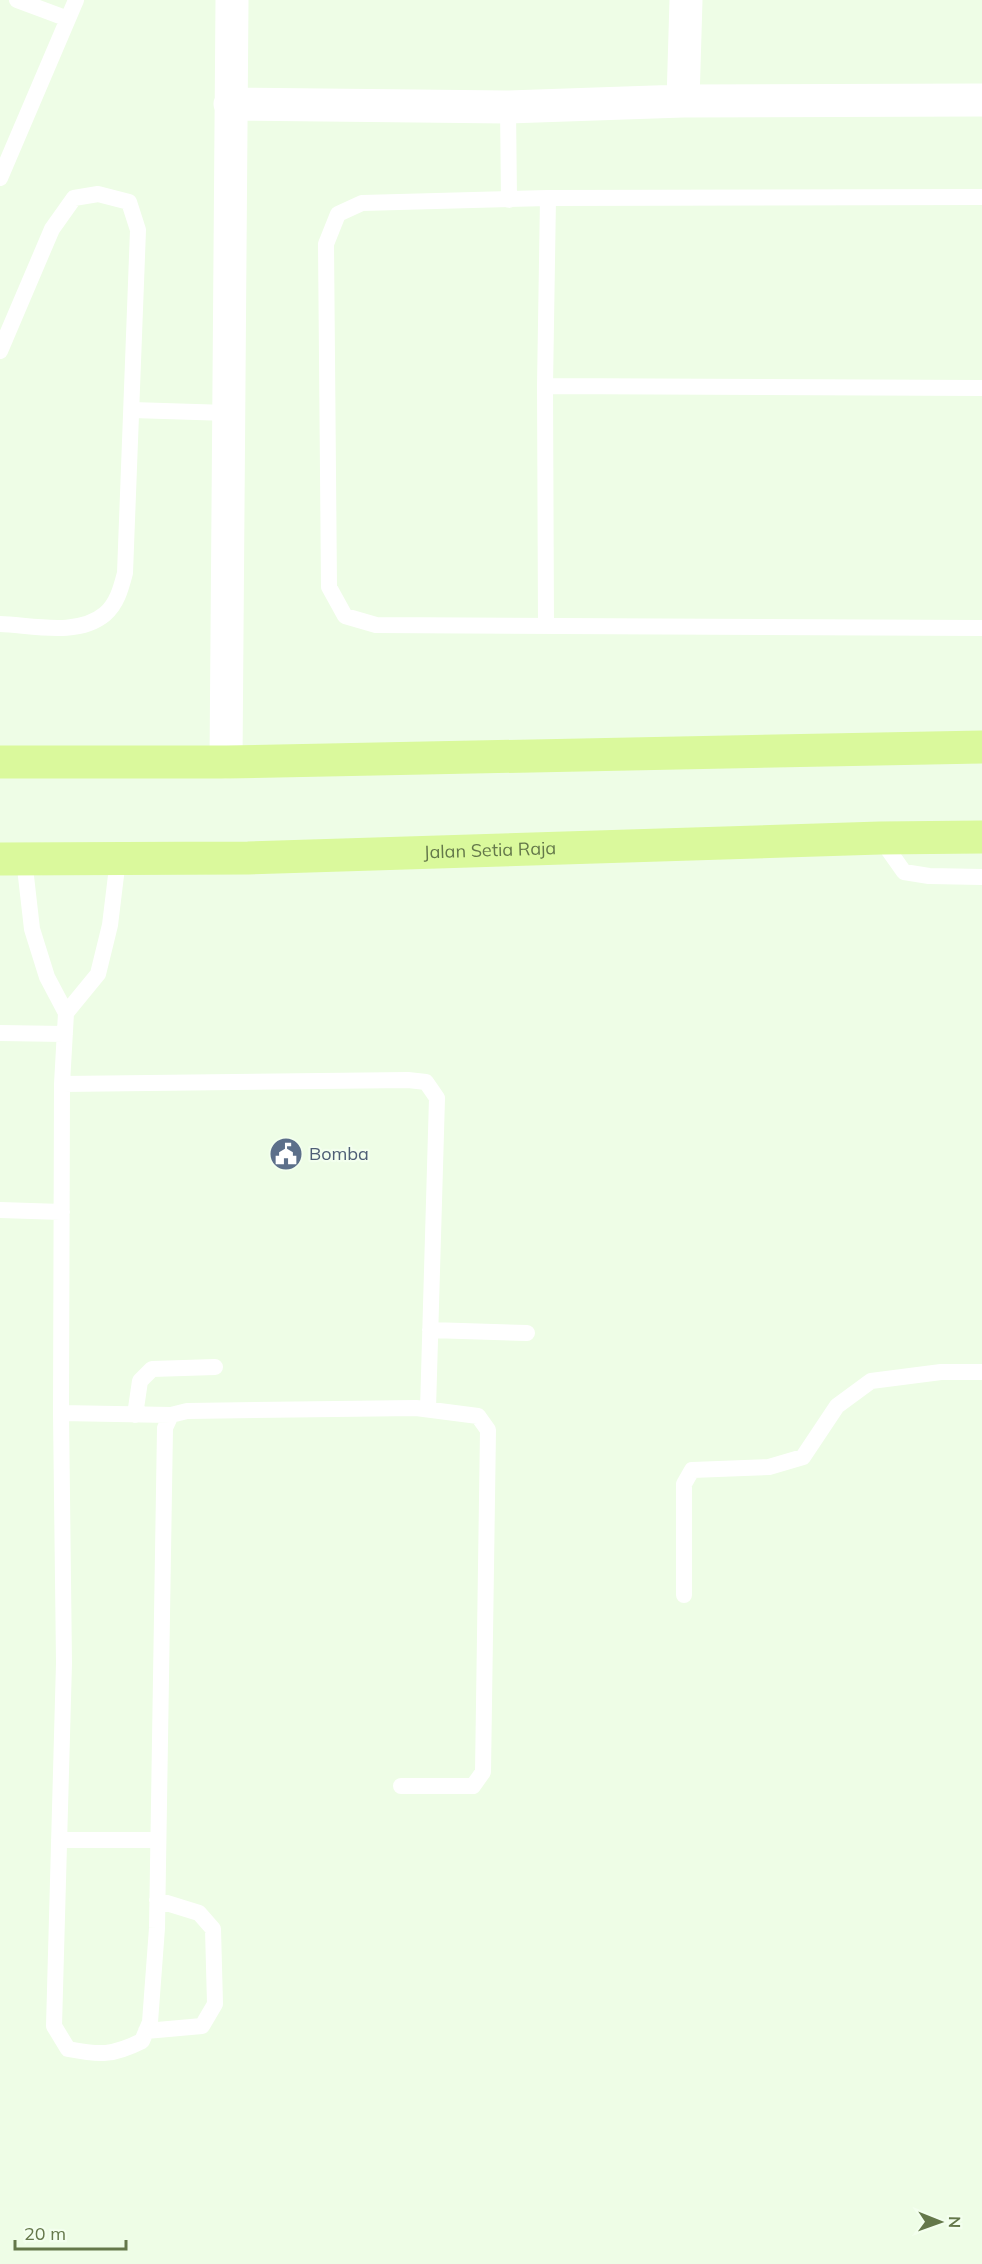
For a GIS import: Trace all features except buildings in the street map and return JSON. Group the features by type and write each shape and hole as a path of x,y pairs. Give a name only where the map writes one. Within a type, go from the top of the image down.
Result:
{"highway":[{"path":"0,762 226,762 982,747"},
{"name":"Jalan Setia Raja","path":"12,859 260,857 880,838 982,837"}],"street":[{"path":"226,762 231,0"},
{"path":"683,101 686,0"},
{"path":"230,104 508,107 683,101 982,100"}],"lane":[{"path":"17,0 68,20"},
{"path":"0,178 76,0"},
{"path":"508,107 509,200"},
{"path":"0,351 52,229 74,198 98,194 129,202 138,230 125,573 117,598 104,615 76,627 0,624"},
{"path":"982,197 548,198 362,203 338,214 326,244 329,587 345,616 376,625 982,628"},
{"path":"546,626 545,386 548,198"},
{"path":"545,386 982,388"},
{"path":"132,410 228,413"},
{"path":"880,838 904,872 929,876 982,877"},
{"path":"12,859 48,976 66,1013 62,1084 61,1413 64,1663 54,2026 68,2049 100,2055 118,2053 142,2041 150,2022 157,1900 165,1428 171,1415"},
{"path":"66,1013 99,974 110,924 118,859"},
{"path":"0,1033 65,1034"},
{"path":"62,1084 408,1080 426,1082 437,1098 428,1409"},
{"path":"0,1210 62,1212"},
{"path":"430,1330 527,1333"},
{"path":"135,1415 140,1381 152,1369 215,1367"},
{"path":"684,1595 684,1484 692,1470 769,1467 803,1457 837,1406 871,1381 941,1372 982,1372"},
{"path":"61,1413 171,1415 187,1411 428,1409 478,1416 488,1430 483,1772 473,1786 401,1786"},
{"path":"59,1840 158,1840"},
{"path":"146,2031 202,2026 215,2004 213,1929 199,1913 157,1900"}],"place":[{"name":"Bomba","path":"286,1154"}]}
